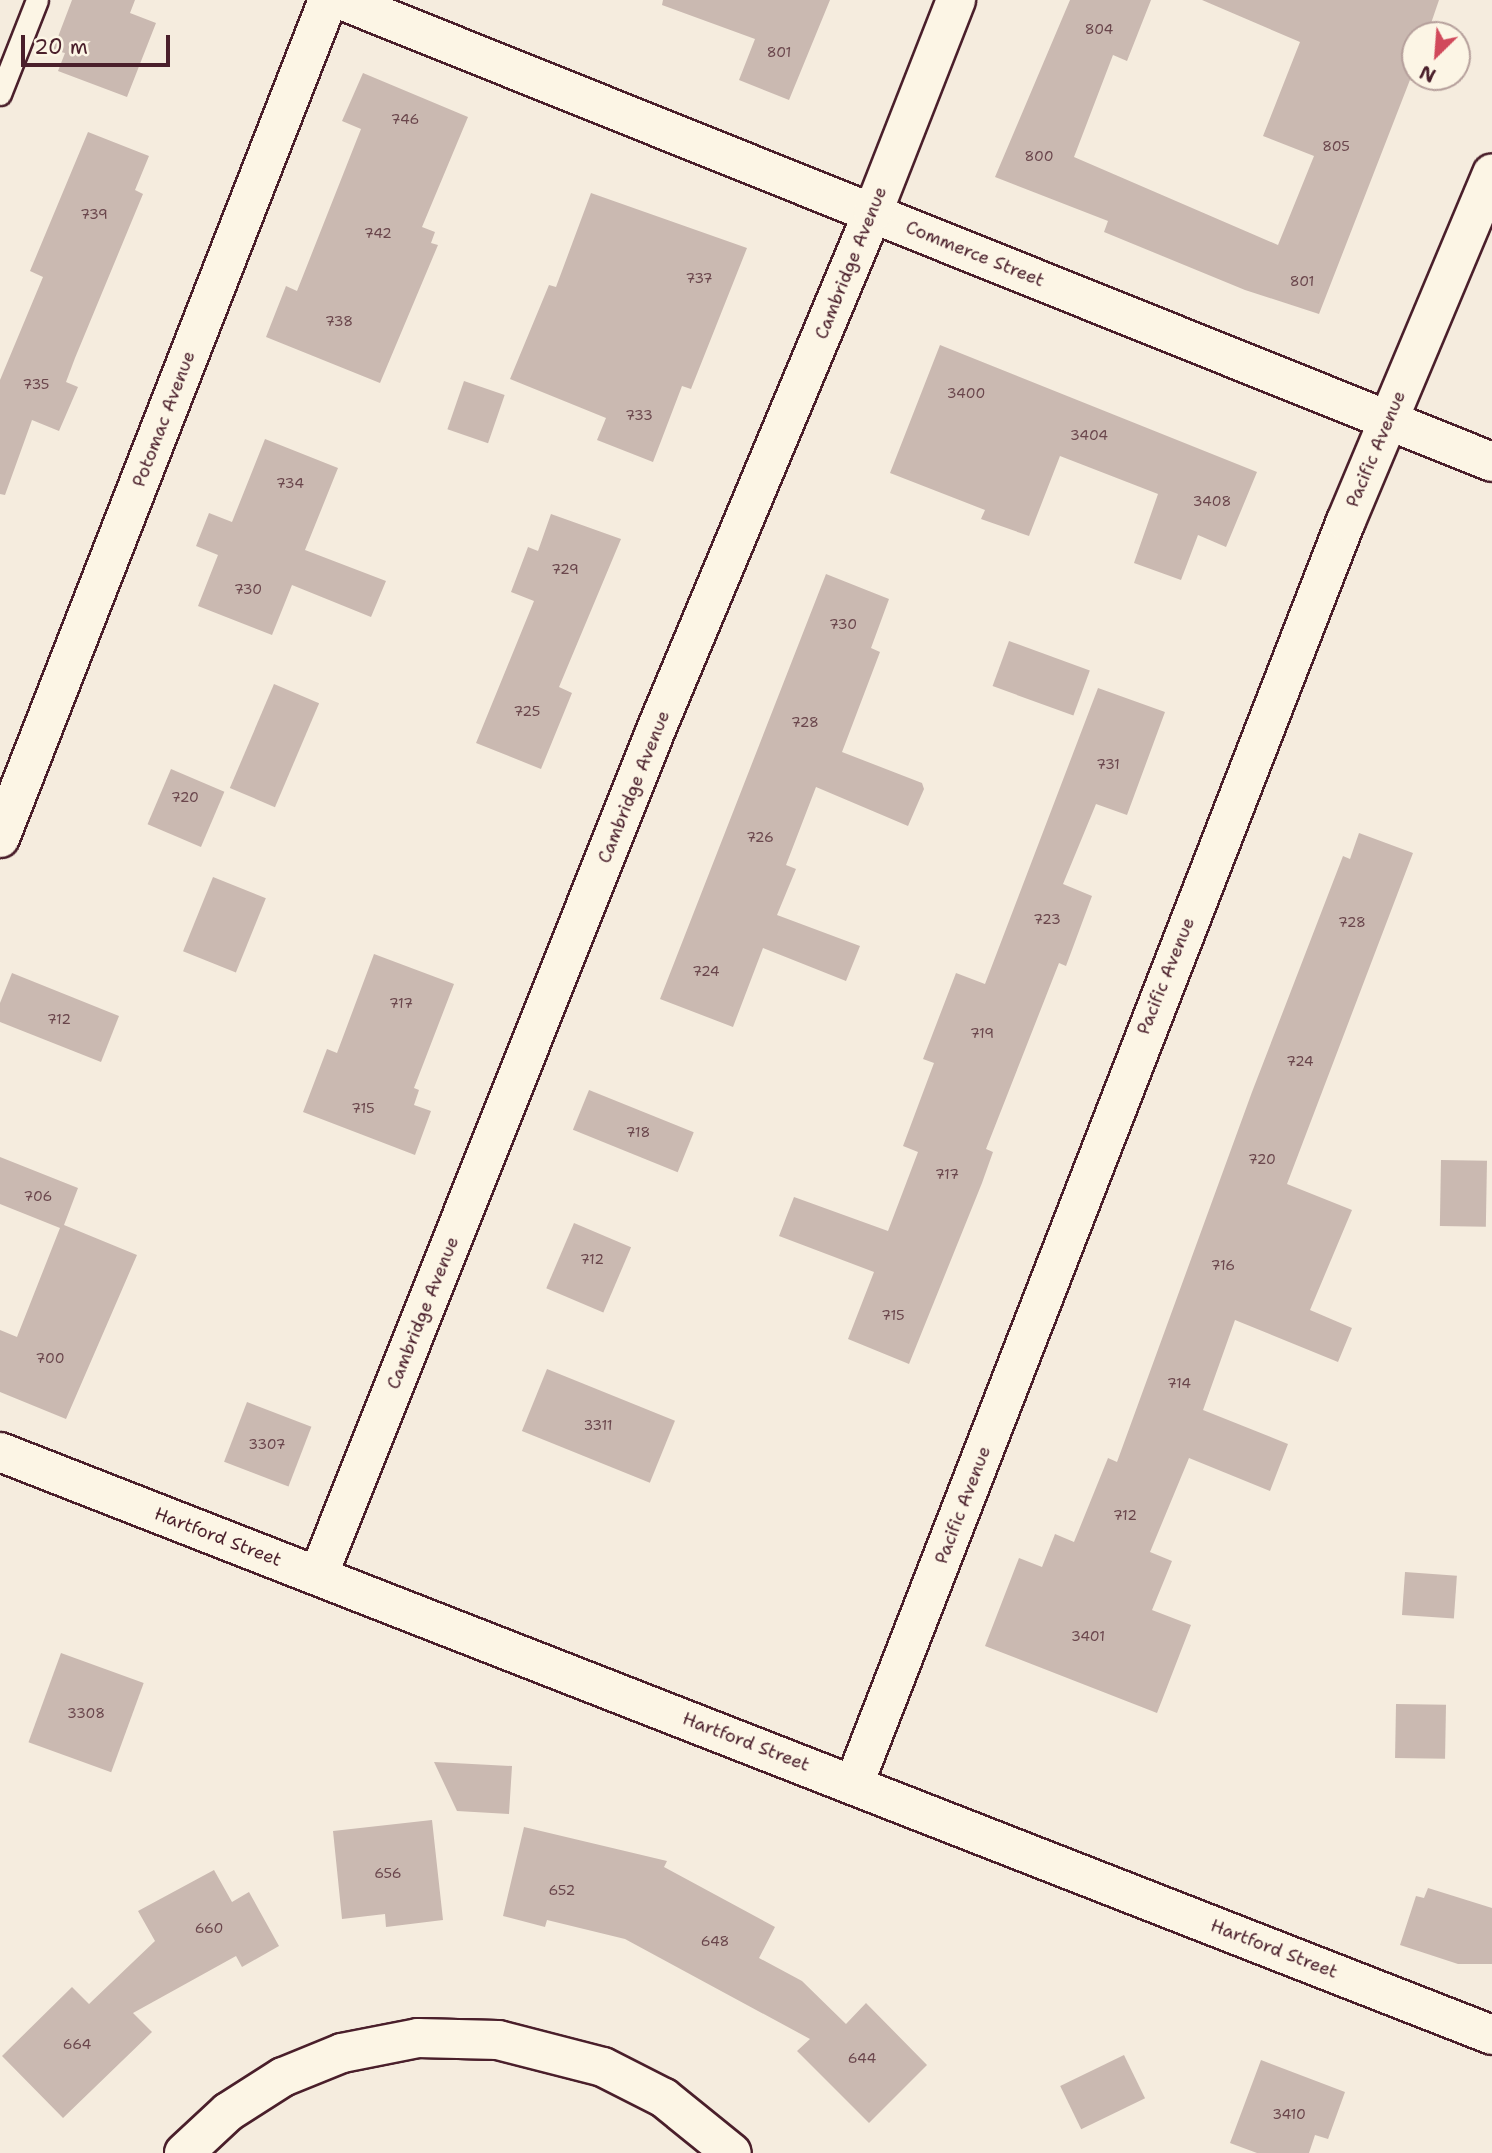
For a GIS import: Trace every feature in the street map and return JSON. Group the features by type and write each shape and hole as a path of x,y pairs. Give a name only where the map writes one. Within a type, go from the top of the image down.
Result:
{"street":[{"name":"Potomac Avenue","path":"0,838 328,0"},
{"name":"Commerce Street","path":"341,0 1492,462"},
{"name":"Cambridge Avenue","path":"318,1576 655,733 873,212 956,0"},
{"name":"Pacific Avenue","path":"854,1784 1119,1096 1388,421 1492,173"},
{"name":"Hartford Street","path":"0,1452 1492,2035"},
{"path":"184,2153 228,2112 282,2077 342,2053 418,2038 498,2040 603,2067 664,2098 732,2153"}],"lane":[{"path":"0,94 37,0"}],"building":[{"path":"72,0 135,0 130,13 156,23 127,97 58,71 65,53 53,50"},
{"path":"663,0 830,0 789,100 739,80 755,39 662,5"},
{"path":"1070,0 1151,0 1127,61 1113,55 1074,157 1278,245 1314,156 1263,136 1300,42 1202,0 1439,0 1432,21 1401,21 1401,91 1406,91 1319,314 1245,290 1104,232 1108,221 995,177"},
{"path":"363,73 468,117 422,227 435,232 431,243 438,245 380,383 266,337 286,286 297,291 361,129 342,121"},
{"path":"88,132 149,156 135,190 143,194 66,382 78,387 59,431 32,420 5,495 0,494 0,380 43,277 30,271"},
{"path":"591,193 747,248 691,389 682,386 653,462 597,440 606,418 510,379 549,285 556,287"},
{"path":"940,345 1257,472 1226,547 1198,535 1181,580 1134,563 1158,494 1060,456 1029,536 981,519 985,510 890,473"},
{"path":"464,381 505,395 488,443 447,429"},
{"path":"265,439 338,468 305,550 386,581 371,617 292,585 272,635 198,606 218,555 196,546 209,513 232,522"},
{"path":"551,514 621,539 559,687 572,693 541,769 476,743 534,601 511,592 528,547 538,551"},
{"path":"826,574 889,599 871,648 880,652 842,752 922,783 924,789 908,826 816,787 786,865 796,869 777,915 860,946 846,981 763,948 733,1027 660,999"},
{"path":"1009,641 1090,670 1073,716 993,686"},
{"path":"274,684 319,703 275,807 230,788"},
{"path":"1098,688 1165,712 1127,815 1096,804 1063,884 1092,896 1066,966 1059,963 986,1149 993,1152 982,1183 909,1364 848,1339 874,1272 779,1236 794,1197 888,1231 918,1152 903,1146 934,1063 923,1059 956,973 985,984"},
{"path":"171,769 224,792 201,847 148,824"},
{"path":"1359,833 1413,853 1287,1184 1352,1210 1310,1310 1352,1328 1338,1362 1235,1320 1203,1410 1288,1444 1270,1491 1189,1458 1150,1552 1172,1561 1152,1610 1191,1625 1157,1713 985,1646 1019,1558 1042,1567 1055,1534 1074,1542 1108,1458 1117,1462 1252,1092 1343,856 1350,859"},
{"path":"213,877 266,898 236,973 183,951"},
{"path":"374,954 454,984 414,1088 419,1090 414,1105 431,1111 415,1155 303,1112 327,1049 337,1053"},
{"path":"12,973 119,1016 101,1062 0,1022 0,1003"},
{"path":"589,1090 694,1132 678,1172 573,1130"},
{"path":"0,1157 78,1188 64,1225 137,1255 66,1419 0,1392 0,1330 17,1337 60,1228 0,1204"},
{"path":"1441,1160 1487,1161 1486,1227 1440,1226"},
{"path":"574,1223 631,1247 603,1313 546,1288"},
{"path":"547,1369 675,1421 650,1483 522,1431"},
{"path":"247,1402 311,1427 288,1486 224,1462"},
{"path":"1405,1572 1457,1576 1454,1619 1402,1615"},
{"path":"61,1653 144,1683 111,1772 29,1742"},
{"path":"1396,1704 1446,1705 1445,1759 1395,1758"},
{"path":"434,1762 512,1766 509,1814 457,1811"},
{"path":"432,1820 443,1920 386,1927 385,1914 342,1919 333,1831"},
{"path":"524,1827 667,1861 664,1867 775,1927 759,1958 802,1981 846,2024 866,2003 927,2065 869,2123 797,2051 810,2039 625,1939 547,1920 545,1927 503,1916"},
{"path":"214,1870 232,1902 249,1892 279,1946 242,1967 236,1956 133,2013 152,2032 63,2118 2,2056 72,1987 89,2004 155,1941 138,1911"},
{"path":"1428,1888 1492,1908 1492,1964 1458,1964 1400,1945 1416,1896 1424,1898"},
{"path":"1124,2055 1145,2098 1081,2129 1060,2086"},
{"path":"1261,2060 1345,2092 1328,2139 1315,2135 1309,2153 1257,2153 1230,2143"}]}
